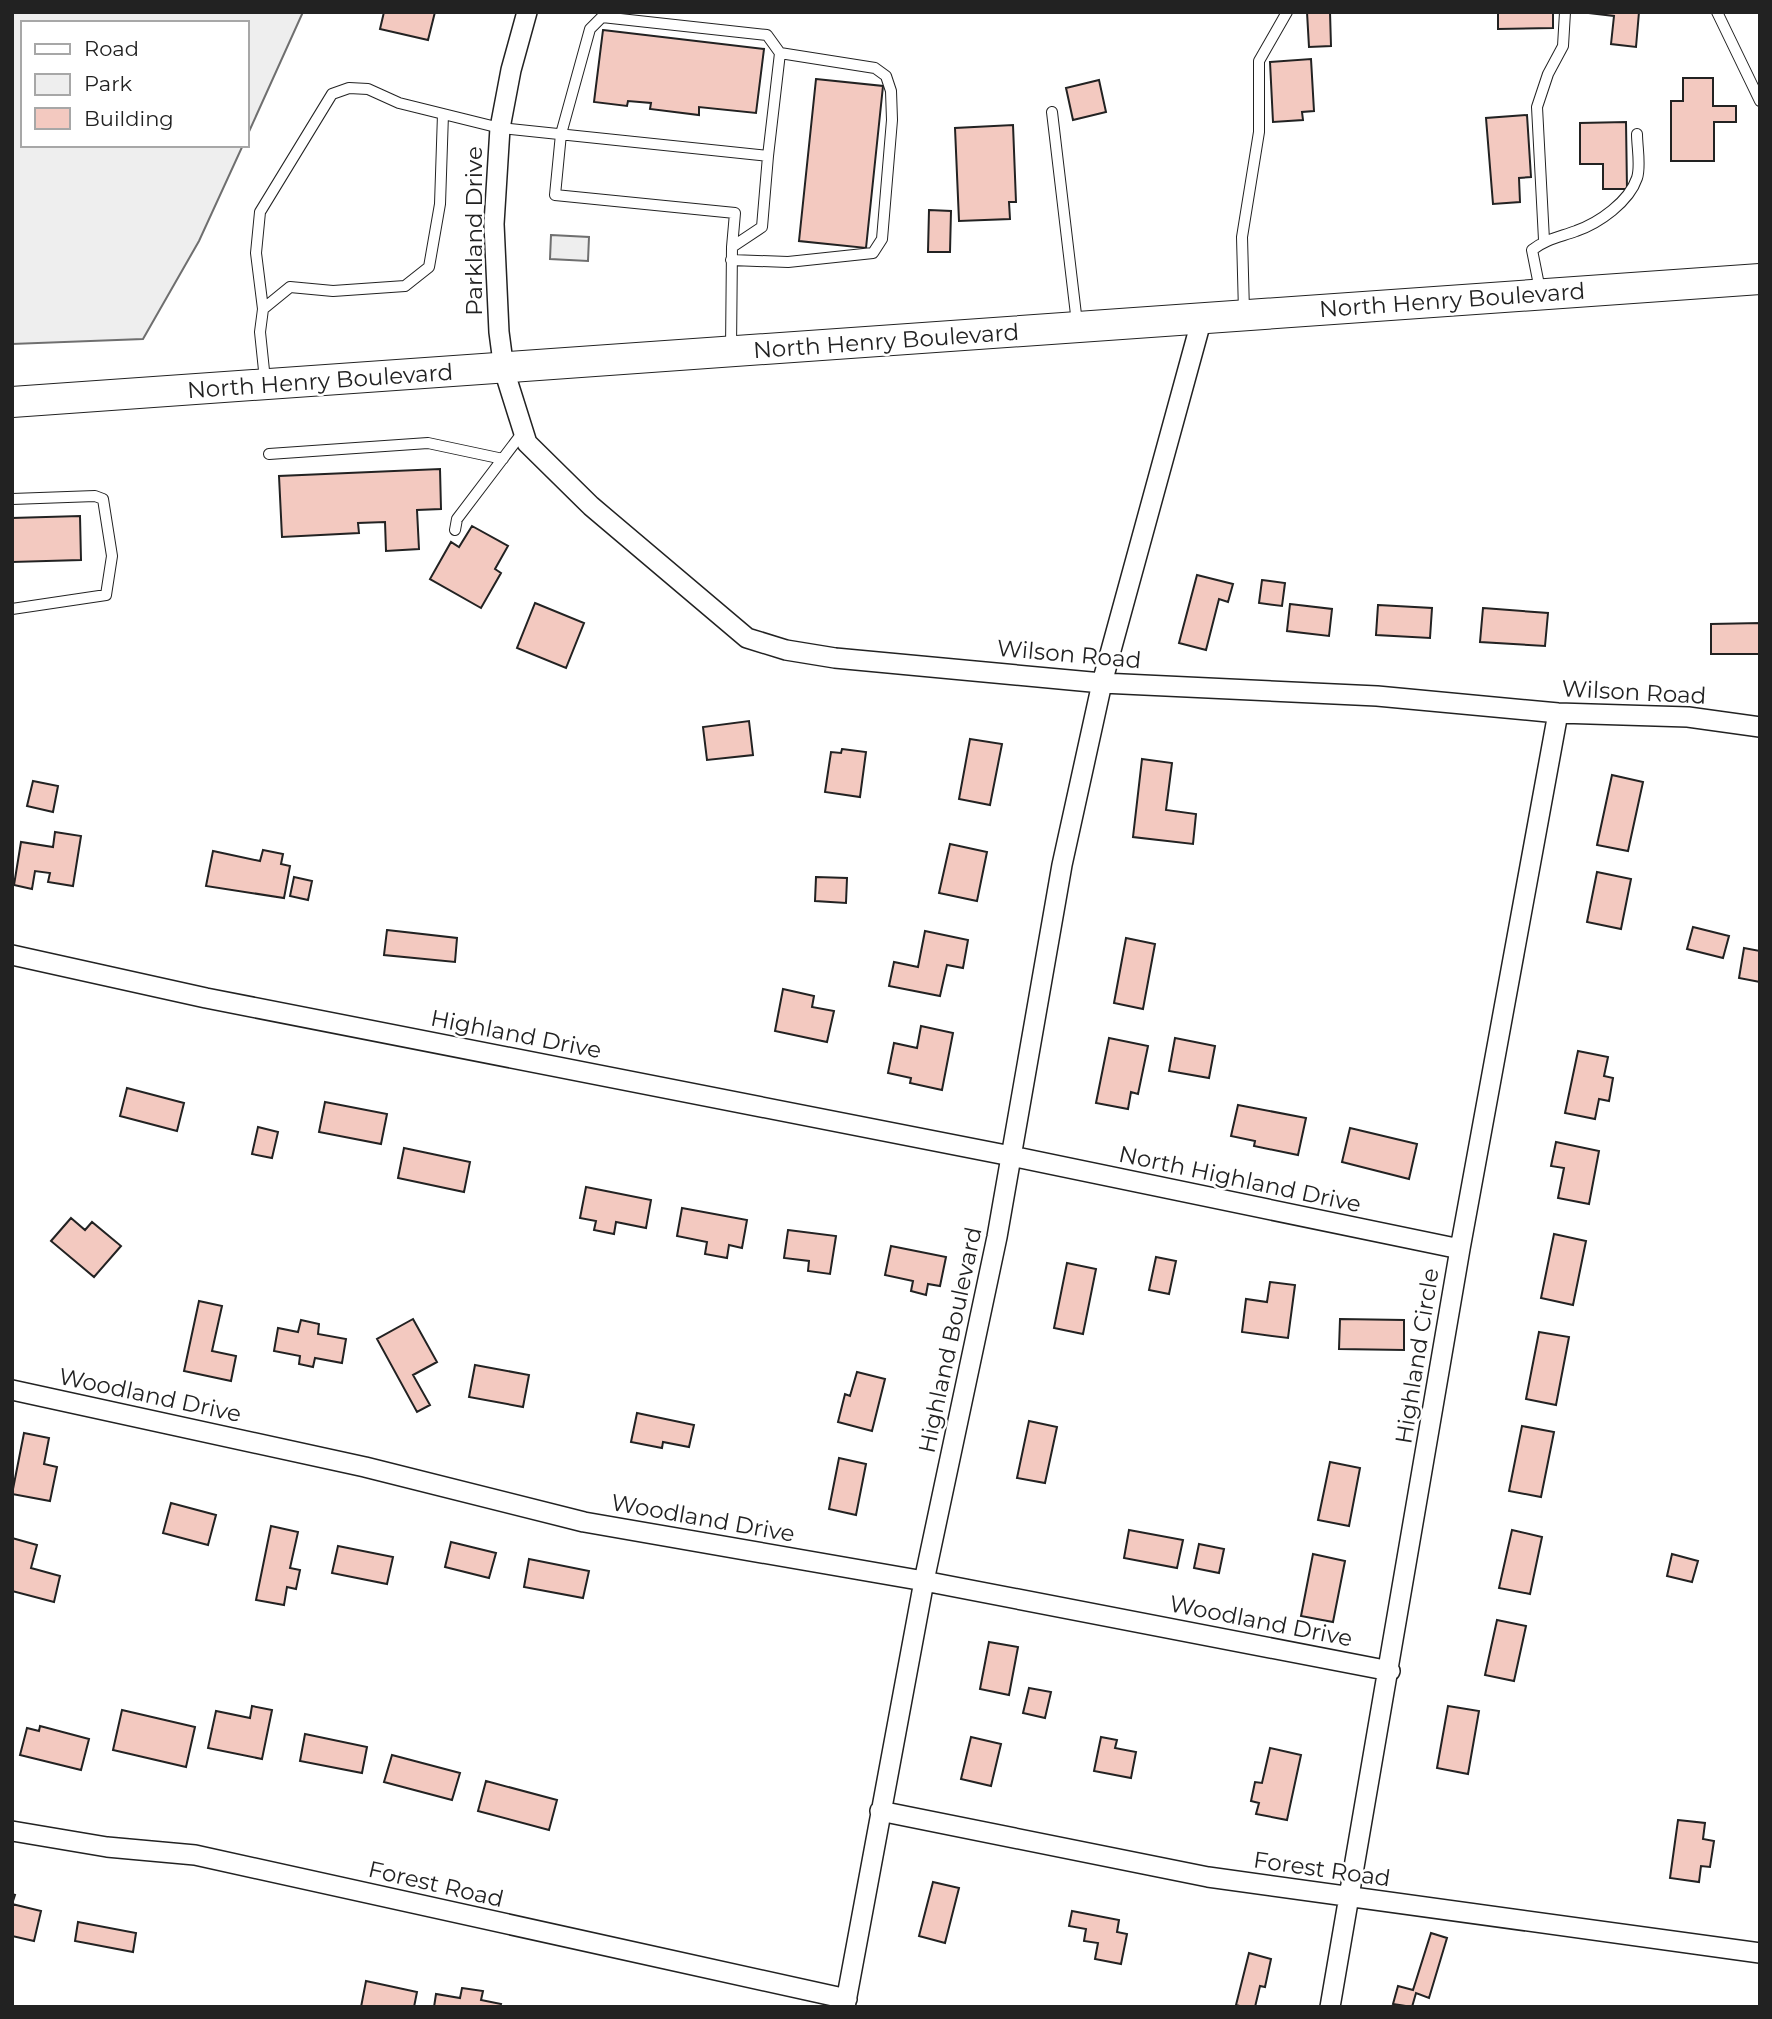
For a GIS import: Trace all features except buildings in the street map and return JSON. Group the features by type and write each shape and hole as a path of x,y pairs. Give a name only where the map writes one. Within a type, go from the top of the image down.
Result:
{"main road":[{"name":"North Henry Boulevard","path":"12,402 504,370 1760,279"}],"street":[{"name":"Parkland Drive","path":"504,370 499,332 494,224 500,128 511,70 527,12"},
{"name":"Highland Boulevard","path":"846,2003 924,1581 997,1237 1062,865 1102,683 1202,318"},
{"name":"Wilson Road","path":"504,370 527,443 590,506 747,638 786,650 835,658 1102,683 1377,696 1558,713 1688,717 1760,727"},
{"name":"Highland Circle","path":"1329,2007 1390,1671 1460,1249 1558,713"},
{"name":"Highland Drive","path":"12,955 206,998 1011,1156"},
{"name":"North Highland Drive","path":"1011,1156 1460,1249"},
{"name":"Woodland Drive","path":"12,1390 365,1467 584,1522 924,1581 1390,1671"},
{"name":"Forest Road","path":"880,1811 1208,1877 1349,1899 1760,1953"},
{"name":"Forest Road","path":"12,1830 107,1847 195,1855 846,2003"}],"lane":[{"path":"1244,315 1242,237 1259,132 1259,61 1287,12"},
{"path":"1544,240 1537,107 1548,74 1563,46 1565,12"},
{"path":"1717,12 1760,101"},
{"path":"731,353 731,260 732,247 735,213 555,195 561,134 590,29 602,17 767,35 780,53 762,227 732,247"},
{"path":"731,260 788,262 857,256 873,253 882,239 891,120 891,91 886,76 875,68 780,53"},
{"path":"265,384 260,332 263,309 256,253 260,212 332,94 349,88 368,89 399,103 500,128 768,156"},
{"path":"1052,112 1077,327"},
{"path":"263,309 290,287 333,290 405,286 429,267 440,204 443,114"},
{"path":"1541,294 1532,250 1544,240 1588,226 1622,201 1638,177 1637,134"},
{"path":"455,530 457,519 523,431"},
{"path":"269,454 428,443 503,459"},
{"path":"12,499 95,496 103,499 112,556 106,595 12,609"}],"green space":[{"path":"12,12 303,12 248,134 248,21 21,21 21,147 242,147 199,241 143,339 12,344"},
{"path":"551,235 589,237 588,261 550,259"}]}
